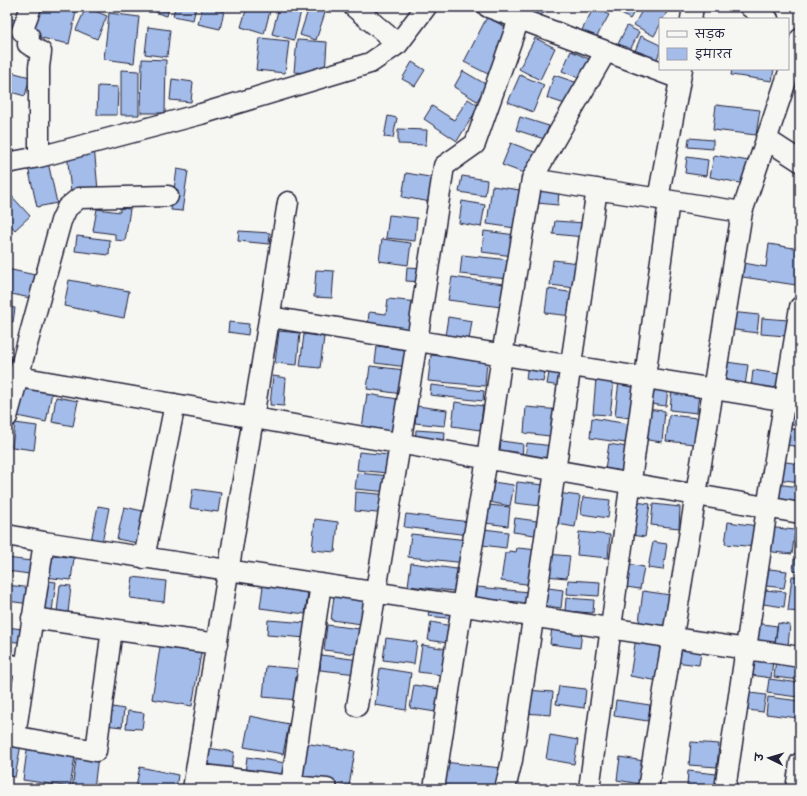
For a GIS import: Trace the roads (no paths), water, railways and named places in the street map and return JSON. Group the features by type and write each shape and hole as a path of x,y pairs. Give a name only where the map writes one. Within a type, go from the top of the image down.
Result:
{"street":[{"path":"31,7 22,31 29,36 28,44 41,52 39,67 39,157"},
{"path":"354,7 398,44"},
{"path":"7,164 39,157 201,114 370,63 398,44 426,7"},
{"path":"488,7 606,51 659,67"},
{"path":"691,18 693,7"},
{"path":"750,7 766,18"},
{"path":"357,706 444,166 475,144 519,19"},
{"path":"648,789 742,212 800,39 789,33"},
{"path":"434,789 462,606 487,459 502,355 532,179 606,51"},
{"path":"589,789 645,378 664,200 681,74 668,70"},
{"path":"766,139 800,161"},
{"path":"532,179 742,212"},
{"path":"505,789 512,760 597,189"},
{"path":"7,417 61,221 67,208 79,198 168,196"},
{"path":"288,202 194,782 327,789"},
{"path":"725,789 767,508 793,402 800,307"},
{"path":"270,317 793,402"},
{"path":"19,377 800,514"},
{"path":"144,558 175,404"},
{"path":"7,535 144,558 800,657"},
{"path":"44,542 32,618 16,666 11,736 96,751 112,629"},
{"path":"291,786 320,584"},
{"path":"32,618 217,644"},
{"path":"796,789 800,762"}]}
